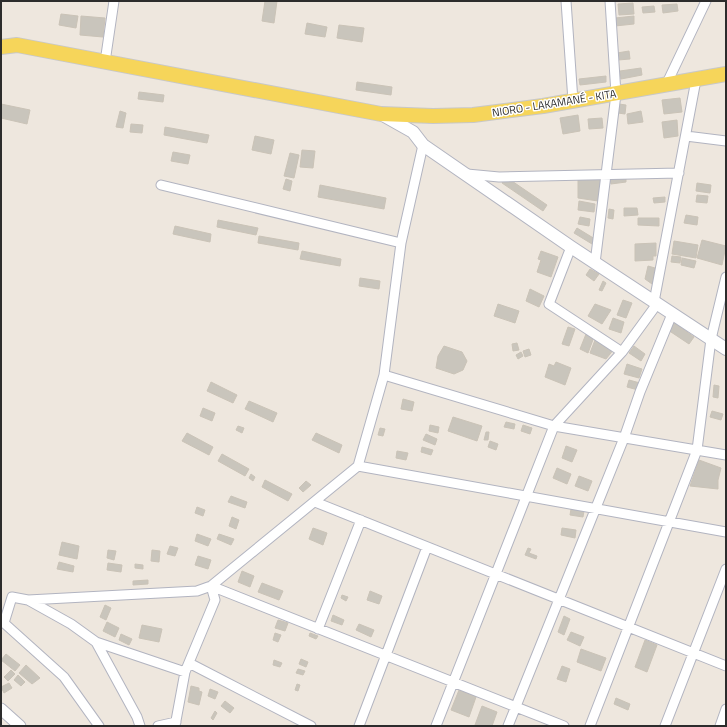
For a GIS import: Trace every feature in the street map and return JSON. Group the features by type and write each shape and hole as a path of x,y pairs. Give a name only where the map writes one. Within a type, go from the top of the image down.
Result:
{"main road":[{"name":"NIORO - LAKAMANÉ - KITA","path":"1,46 17,45 381,114 433,116 473,115 573,101 726,74"},
{"path":"381,114 413,132 423,145 571,247 726,349"}],"street":[{"path":"105,62 114,1"},
{"path":"566,1 573,101"},
{"path":"596,263 616,94 610,1"},
{"path":"666,85 706,1"},
{"path":"436,726 554,426 622,352 655,303 696,80"},
{"path":"686,136 726,141"},
{"path":"99,726 64,677 2,623 12,597 28,600 197,591 211,586 358,466 384,375 402,243 423,145"},
{"path":"467,174 499,177 678,173"},
{"path":"161,185 402,243"},
{"path":"571,247 549,304 622,352"},
{"path":"590,726 697,450 711,340 726,277"},
{"path":"508,726 624,438 640,392 672,314"},
{"path":"384,375 554,426 726,455"},
{"path":"358,466 726,532"},
{"path":"315,502 726,666"},
{"path":"318,629 361,520"},
{"path":"359,726 427,547"},
{"path":"665,726 726,569"},
{"path":"211,586 564,726"},
{"path":"158,726 178,724 185,672 215,600 211,586"},
{"path":"28,600 71,624 96,642 185,672"},
{"path":"96,642 137,717 140,726"},
{"path":"189,663 311,726"},
{"path":"1,709 20,726"},
{"path":"720,726 726,709"}],"building":[{"path":"265,1 277,1 274,23 262,21"},
{"path":"633,3 634,14 619,15 618,4"},
{"path":"677,4 678,11 663,13 662,5"},
{"path":"654,6 655,12 643,13 642,7"},
{"path":"61,14 78,16 76,28 59,25"},
{"path":"81,16 105,18 103,37 80,35"},
{"path":"634,16 634,24 615,26 615,18"},
{"path":"307,23 327,27 325,37 305,34"},
{"path":"339,25 364,28 362,42 337,38"},
{"path":"629,51 630,59 618,60 617,53"},
{"path":"641,68 642,75 621,79 620,71"},
{"path":"606,76 606,82 580,85 579,79"},
{"path":"357,82 392,87 391,95 356,90"},
{"path":"139,92 164,95 163,102 138,99"},
{"path":"680,98 682,112 664,114 662,100"},
{"path":"1,104 30,110 27,124 1,118"},
{"path":"619,104 626,105 625,114 618,113"},
{"path":"120,111 126,113 123,128 116,127"},
{"path":"641,111 643,122 628,124 627,114"},
{"path":"578,115 580,131 563,134 560,118"},
{"path":"602,118 603,128 589,129 588,119"},
{"path":"677,120 678,136 664,138 662,122"},
{"path":"131,124 143,125 142,133 130,132"},
{"path":"165,127 209,135 207,143 164,135"},
{"path":"255,136 274,140 271,154 252,150"},
{"path":"302,150 315,151 313,168 300,167"},
{"path":"173,152 190,155 188,164 171,161"},
{"path":"290,153 299,155 294,178 284,176"},
{"path":"601,176 598,201 578,198 578,177"},
{"path":"506,177 547,205 543,211 502,183"},
{"path":"626,177 626,182 611,184 610,179"},
{"path":"286,179 292,181 290,191 283,189"},
{"path":"697,183 711,185 710,193 696,191"},
{"path":"320,185 386,198 384,209 318,197"},
{"path":"697,195 708,196 707,203 696,202"},
{"path":"665,197 665,202 654,203 653,198"},
{"path":"579,201 595,204 594,212 578,210"},
{"path":"624,208 637,208 638,215 624,216"},
{"path":"609,209 614,210 613,219 608,218"},
{"path":"686,215 698,217 697,225 684,223"},
{"path":"580,217 590,219 589,226 578,224"},
{"path":"638,218 659,218 659,226 638,225"},
{"path":"218,220 258,228 256,235 217,227"},
{"path":"175,226 211,234 210,242 173,234"},
{"path":"577,228 595,239 592,244 574,233"},
{"path":"259,236 299,243 298,250 258,243"},
{"path":"702,240 726,246 722,265 697,258"},
{"path":"674,241 698,245 696,258 672,254"},
{"path":"656,243 656,256 653,256 653,260 635,261 635,244"},
{"path":"302,251 341,259 340,266 300,259"},
{"path":"541,251 558,257 551,277 537,272 541,260 538,259"},
{"path":"672,256 681,257 680,263 671,262"},
{"path":"682,258 696,261 694,268 681,265"},
{"path":"648,266 655,268 652,284 645,279"},
{"path":"590,269 599,274 594,281 586,275"},
{"path":"360,278 380,281 379,289 359,286"},
{"path":"603,281 606,283 602,291 599,290"},
{"path":"530,289 544,296 539,307 526,301"},
{"path":"623,300 632,303 626,318 617,315"},
{"path":"498,304 519,311 515,323 494,316"},
{"path":"595,304 611,310 602,324 588,316"},
{"path":"613,318 624,322 621,333 609,329"},
{"path":"673,322 694,337 689,344 668,330"},
{"path":"568,327 575,329 569,346 562,344"},
{"path":"586,334 594,337 588,353 580,349"},
{"path":"595,340 614,349 606,359 590,353"},
{"path":"517,343 519,350 513,351 512,344"},
{"path":"444,346 462,352 467,361 463,370 454,374 436,368 438,356"},
{"path":"634,346 645,354 641,361 629,353"},
{"path":"529,349 531,355 525,357 523,351"},
{"path":"521,352 523,356 518,359 516,355"},
{"path":"556,362 571,368 565,385 545,377 549,364 554,366"},
{"path":"627,364 642,369 639,378 624,374"},
{"path":"629,380 640,383 638,390 627,387"},
{"path":"211,382 237,395 233,403 207,391"},
{"path":"714,385 719,386 718,398 713,397"},
{"path":"403,399 414,402 412,411 401,409"},
{"path":"249,401 277,413 273,422 245,409"},
{"path":"203,408 215,413 212,421 200,416"},
{"path":"712,411 723,414 721,420 710,417"},
{"path":"453,417 482,426 477,441 448,431"},
{"path":"506,422 515,424 514,429 504,427"},
{"path":"430,425 439,427 438,433 429,431"},
{"path":"523,425 532,428 530,434 521,431"},
{"path":"238,426 244,428 242,433 236,430"},
{"path":"380,428 385,429 383,436 378,435"},
{"path":"486,432 489,432 488,440 484,440"},
{"path":"187,433 213,447 209,455 182,441"},
{"path":"316,433 342,445 339,453 312,440"},
{"path":"426,434 437,439 435,445 423,440"},
{"path":"490,441 498,444 496,450 488,447"},
{"path":"566,446 577,450 572,462 562,458"},
{"path":"422,447 433,450 431,455 421,452"},
{"path":"397,451 408,453 406,460 396,458"},
{"path":"222,454 249,469 245,476 218,461"},
{"path":"699,460 721,468 718,480 718,489 690,486"},
{"path":"557,468 571,474 567,484 553,478"},
{"path":"251,474 255,477 253,481 249,478"},
{"path":"579,476 592,481 588,491 575,486"},
{"path":"265,480 292,494 288,501 262,487"},
{"path":"306,481 311,485 303,492 299,488"},
{"path":"231,496 247,502 245,508 228,502"},
{"path":"197,507 205,510 203,516 195,513"},
{"path":"571,509 584,511 583,517 570,515"},
{"path":"232,517 239,520 236,529 229,526"},
{"path":"313,528 327,533 323,545 309,539"},
{"path":"562,528 576,530 575,538 561,535"},
{"path":"197,534 211,539 208,546 195,541"},
{"path":"219,534 234,539 231,545 217,539"},
{"path":"62,542 79,546 77,559 59,555"},
{"path":"170,546 178,548 175,556 167,554"},
{"path":"528,548 531,549 529,553 537,556 536,559 525,555"},
{"path":"108,550 116,551 114,560 107,558"},
{"path":"152,550 160,551 159,562 151,561"},
{"path":"198,556 211,560 208,569 195,565"},
{"path":"59,562 74,566 73,572 57,569"},
{"path":"108,563 122,565 121,572 107,570"},
{"path":"135,564 143,565 143,569 135,568"},
{"path":"242,571 254,576 250,587 238,582"},
{"path":"148,580 148,584 133,585 133,581"},
{"path":"262,583 283,591 279,600 258,592"},
{"path":"370,591 382,596 379,604 367,600"},
{"path":"342,595 348,597 346,601 341,598"},
{"path":"105,605 111,608 106,620 100,617"},
{"path":"333,615 344,620 342,625 331,621"},
{"path":"564,616 570,619 564,635 558,632"},
{"path":"278,620 288,623 285,631 275,628"},
{"path":"107,622 119,628 115,637 103,631"},
{"path":"359,624 374,630 371,637 356,630"},
{"path":"142,625 162,629 159,642 139,638"},
{"path":"571,632 584,637 580,646 567,640"},
{"path":"275,633 281,635 278,642 273,640"},
{"path":"310,633 318,636 316,639 309,636"},
{"path":"121,634 132,639 129,645 119,640"},
{"path":"645,640 657,645 647,672 635,667"},
{"path":"581,649 606,658 601,671 577,662"},
{"path":"6,654 20,665 15,671 1,660"},
{"path":"301,659 308,662 306,667 299,664"},
{"path":"274,660 282,663 280,667 273,665"},
{"path":"26,665 40,678 32,684 19,673"},
{"path":"562,666 570,669 566,682 557,679"},
{"path":"298,669 305,671 303,675 296,673"},
{"path":"11,670 15,674 8,681 4,677"},
{"path":"18,675 25,682 21,686 14,680"},
{"path":"9,683 12,688 4,693 1,687"},
{"path":"297,684 300,685 298,691 295,690"},
{"path":"191,686 199,688 199,691 202,692 199,705 188,702"},
{"path":"210,689 218,692 215,699 208,696"},
{"path":"459,690 476,697 469,717 451,710"},
{"path":"616,698 630,704 628,710 614,704"},
{"path":"225,701 234,708 230,713 221,706"},
{"path":"482,706 497,712 492,726 475,725"},
{"path":"215,711 217,713 213,720 211,718"}]}
